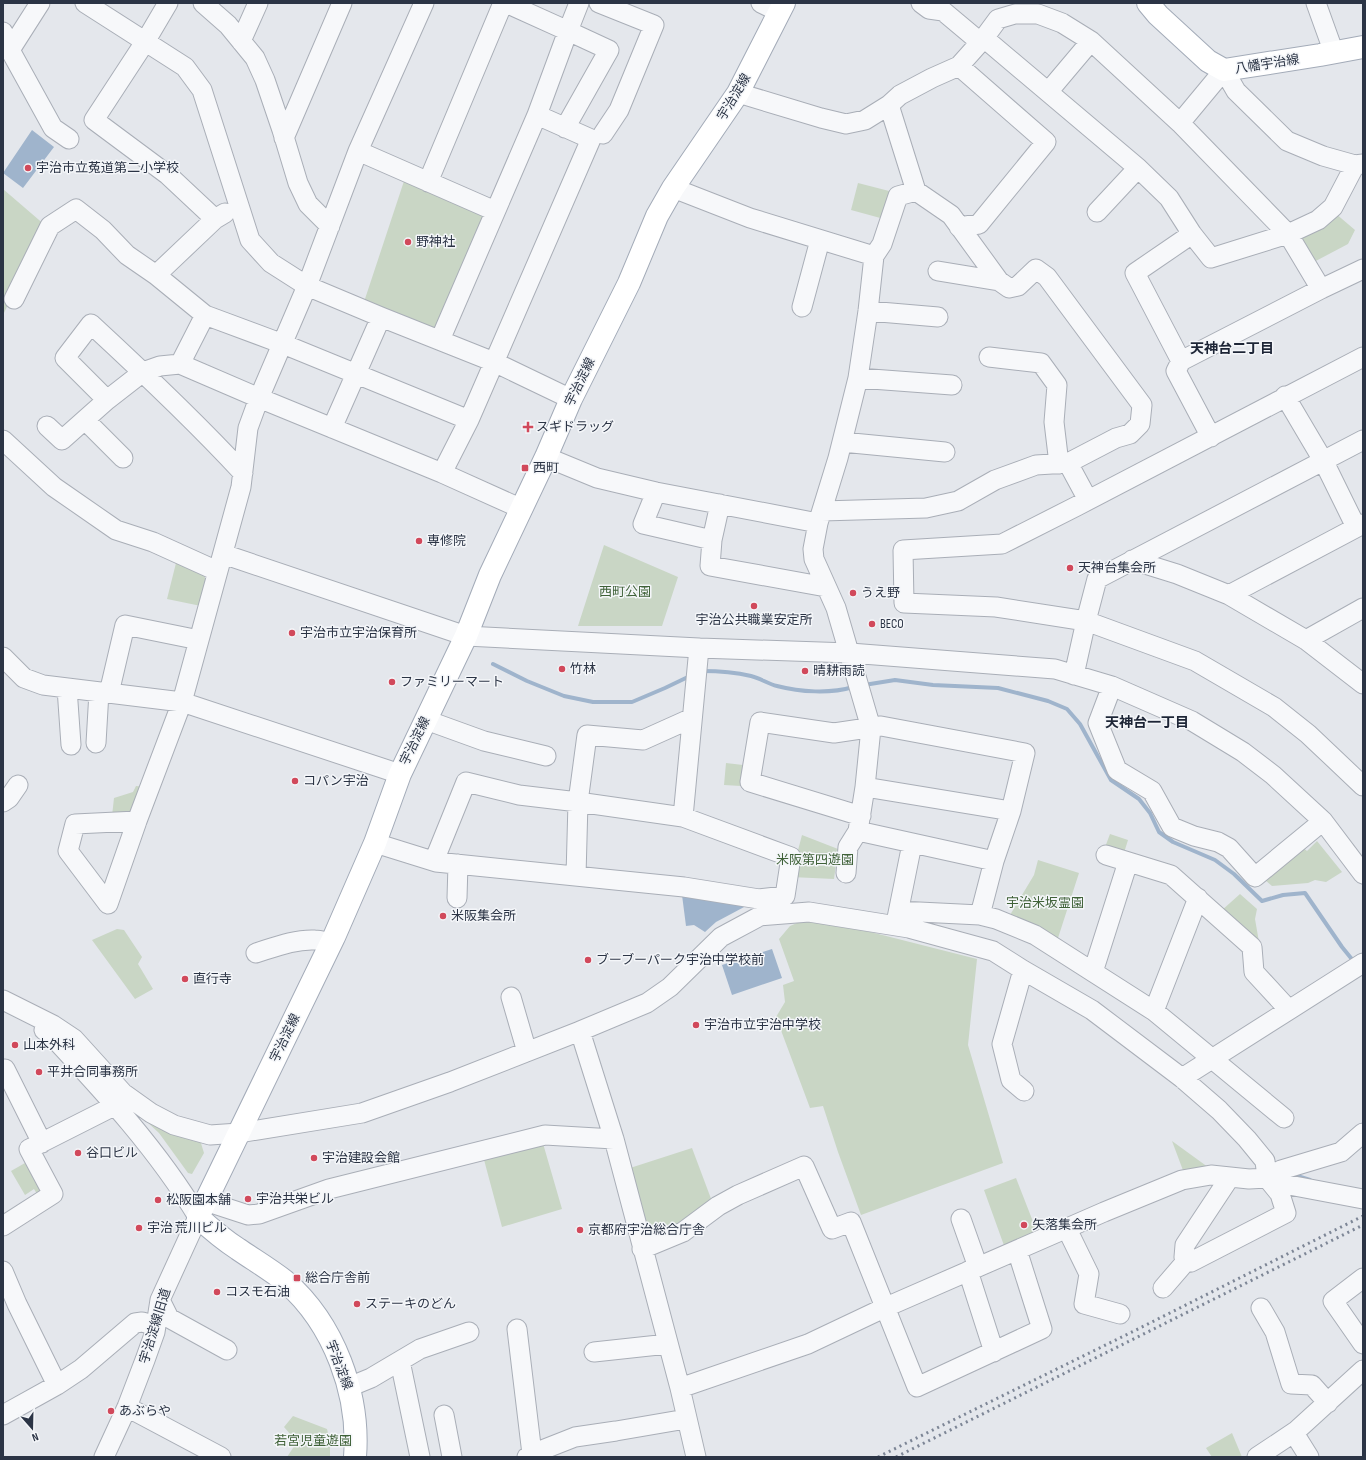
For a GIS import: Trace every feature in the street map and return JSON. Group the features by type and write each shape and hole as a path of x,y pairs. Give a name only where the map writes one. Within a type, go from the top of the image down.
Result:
{"main road":[{"name":"八幡宇治線","path":"1148,3 1158,15 1208,61 1224,70 1363,47"},
{"name":"宇治淀線","path":"355,1457 355,1421 349,1387 344,1370 330,1340 313,1312 296,1292 269,1269 218,1235 202,1209 331,943 374,843 400,774 466,636 490,575 546,457 571,399 629,283 657,216 673,188 738,93 775,6"}],"street":[{"path":"10,50 40,3"},
{"path":"85,3 185,67 202,90 250,240 271,263 307,286 494,362 571,399"},
{"path":"168,3 145,42 94,120 168,176 215,219"},
{"path":"202,3 228,25 255,58 265,80 298,183 308,204 330,226"},
{"path":"241,41 258,3"},
{"path":"284,138 342,3"},
{"path":"137,821 74,824 68,851 108,904 137,821 182,702 241,487 248,428 259,398 307,286 358,151 424,3"},
{"path":"428,182 503,3"},
{"path":"506,3 609,50 565,128"},
{"path":"440,340 537,115 579,3"},
{"path":"599,3 654,25 619,110 603,134"},
{"path":"921,3 929,9 943,11 982,40 1048,92 1138,168 1169,198 1192,234 1211,258 1288,234 1318,220 1333,207 1359,165 1323,156 1287,141 1236,91 1224,70 1180,123"},
{"path":"1316,3 1334,53"},
{"path":"738,93 846,124 864,120 900,95 959,66 998,19 1015,14 1038,14 1062,22 1091,40 1180,123 1288,234 1321,289"},
{"path":"3,32 10,50 53,128 69,139"},
{"path":"1048,92 1091,40"},
{"path":"959,66 1046,142 979,224 959,227"},
{"path":"546,457 597,478 656,492 720,504 820,517 926,508 958,501 995,480 1036,465 1063,463 1116,438 1130,434 1140,424 1142,405 1047,277 1036,269 1018,286 1009,288 999,281 951,215 916,191 889,104"},
{"path":"442,473 469,420 591,139 537,115"},
{"path":"358,151 495,211"},
{"path":"1097,212 1138,168"},
{"path":"673,188 750,218 874,256"},
{"path":"846,873 848,847 859,823 866,787 871,728 836,608 814,559 814,549 820,517 842,442 858,378 868,311 874,256 882,244 898,196 916,191"},
{"path":"156,276 215,219 238,206"},
{"path":"14,299 50,226 76,210 103,230 127,254 205,315 283,344 469,420"},
{"path":"1181,361 1135,273 1192,234"},
{"path":"802,307 820,240"},
{"path":"1211,437 1176,372 1181,361 1363,269"},
{"path":"938,272 999,281"},
{"path":"868,311 938,317"},
{"path":"180,364 205,315"},
{"path":"332,428 381,317"},
{"path":"107,400 65,358 91,324 143,372 219,447 243,473"},
{"path":"989,357 1041,363 1057,385 1054,422 1063,463 1088,500"},
{"path":"1363,357 1285,396 1211,437 1002,544 903,550 904,603 996,607 1086,621 1195,661 1274,707 1308,734 1363,786"},
{"path":"47,426 62,440 107,400 143,372 160,366 180,364 442,473 522,509"},
{"path":"858,378 952,384"},
{"path":"1229,595 1359,526 1324,462 1285,396"},
{"path":"85,420 123,458"},
{"path":"3,440 54,487 116,530 220,563 466,636 699,648 850,653 1054,669 1112,686 1192,721 1243,752 1273,775 1323,821 1362,869"},
{"path":"1074,675 1096,579 1324,462 1363,440"},
{"path":"842,442 945,452"},
{"path":"656,492 643,524 712,540"},
{"path":"720,504 712,540 710,566 826,587"},
{"path":"1132,560 1177,574 1229,595 1306,640 1363,684"},
{"path":"1306,640 1363,608"},
{"path":"96,743 104,692 125,625 199,640"},
{"path":"683,817 699,648"},
{"path":"3,656 24,678 43,685 182,702 400,774"},
{"path":"1112,686 1098,723 1117,770 1152,791 1172,827 1194,836 1218,842 1229,848 1255,877 1323,821"},
{"path":"67,688 72,745"},
{"path":"576,876 578,802 587,736 643,740 692,718"},
{"path":"426,720 484,741 546,756"},
{"path":"980,915 994,861 1011,811 1024,752 881,726 834,733 760,722 750,782 912,844 994,861"},
{"path":"374,843 434,861 684,887 759,899 785,896 791,856 683,817 519,795 466,782 434,861"},
{"path":"3,802 9,798 18,785"},
{"path":"866,787 1011,811"},
{"path":"897,918 912,844"},
{"path":"1106,855 1171,875 1252,947 1254,972 1289,1010"},
{"path":"1093,972 1128,862"},
{"path":"457,898 458,864"},
{"path":"1154,1011 1198,898"},
{"path":"7,1002 53,1025 74,1039 123,1093 151,1113 174,1125 210,1134 239,1133 362,1113 450,1082 580,1031 647,1003 670,987 721,937 760,916 809,912 897,918 980,915 996,919 1035,935 1154,1011 1284,1118"},
{"path":"897,918 909,928 993,951 1092,1010 1182,1078 1219,1110 1247,1139 1265,1161 1267,1178 1280,1194 1286,1213 1191,1262 1184,1257 1185,1245 1230,1177"},
{"path":"256,953 300,941 316,940 331,943"},
{"path":"1182,1078 1363,963"},
{"path":"1023,970 1002,1044 1011,1080 1024,1091"},
{"path":"511,997 527,1052"},
{"path":"7,1002 51,1035 116,1105 173,1178 202,1209 248,1215 259,1214 329,1189 545,1135 614,1139"},
{"path":"580,1031 614,1139 680,1388 696,1457"},
{"path":"3,1070 5,1069 42,1143"},
{"path":"3,1226 53,1194 28,1149 116,1105"},
{"path":"1267,1178 1281,1170 1340,1152 1363,1133"},
{"path":"642,1249 683,1232 718,1206 738,1195 804,1166 832,1229 851,1222 884,1308 917,1387 1042,1329 1017,1250"},
{"path":"680,1388 808,1344 884,1308 1104,1212 1182,1180 1211,1175 1250,1179 1267,1178 1288,1184 1363,1199"},
{"name":"宇治淀線旧道","path":"104,1457 127,1407 155,1332 160,1300 202,1209"},
{"path":"961,1219 994,1352"},
{"path":"1067,1229 1089,1274 1084,1304 1120,1314"},
{"path":"1163,1288 1188,1259"},
{"path":"3,1271 17,1304 57,1385"},
{"path":"1363,1278 1333,1301 1363,1344"},
{"path":"3,1415 57,1385 81,1369 160,1300 169,1318 227,1350"},
{"path":"1261,1308 1275,1332 1291,1384 1312,1385 1328,1403"},
{"path":"135,1323 142,1322 150,1324 155,1332"},
{"path":"517,1329 530,1456 575,1437 686,1419"},
{"path":"349,1387 371,1378 420,1349 469,1332"},
{"path":"594,1352 668,1344"},
{"path":"400,1361 420,1457"},
{"path":"1257,1457 1294,1433 1363,1370"},
{"path":"127,1407 192,1451 221,1457"},
{"path":"444,1415 452,1457"},
{"path":"1294,1433 1309,1457"}],"green space":[{"path":"407,172 495,211 440,340 362,308"},
{"path":"858,183 893,192 884,219 851,210"},
{"path":"3,189 46,226 3,315"},
{"path":"1335,213 1355,230 1348,244 1312,263 1299,241 1302,234"},
{"name":"西町公園","path":"604,545 678,577 662,626 578,626"},
{"path":"177,559 204,574 207,585 201,606 167,599"},
{"path":"726,763 743,765 741,786 724,785"},
{"path":"136,786 146,787 138,812 112,816 114,798 133,792"},
{"path":"1110,834 1128,840 1123,856 1104,850"},
{"name":"米阪第四遊園","path":"802,835 838,849 834,879 791,877"},
{"path":"1317,841 1342,872 1326,882 1315,880 1308,883 1272,886 1265,880 1302,847 1307,851"},
{"name":"宇治米坂霊園","path":"1038,860 1079,873 1058,938 1010,915 1034,875"},
{"path":"1240,894 1257,909 1255,919 1259,942 1221,911"},
{"path":"804,920 831,922 977,959 968,1045 1003,1163 861,1215 823,1106 810,1108 776,1017 785,1002 783,985 794,981 779,939 790,926"},
{"path":"117,929 124,930 142,957 138,964 153,989 135,999 92,940"},
{"path":"133,1109 200,1140 204,1153 192,1174 188,1173 159,1133"},
{"path":"542,1140 562,1209 502,1227 483,1156"},
{"path":"1172,1141 1212,1170 1184,1173"},
{"path":"692,1148 713,1204 650,1240 627,1169"},
{"path":"25,1163 42,1192 40,1199 34,1189 25,1195 11,1171"},
{"path":"1016,1178 1039,1237 1006,1251 984,1190"},
{"name":"若宮児童遊園","path":"293,1416 327,1429 330,1441 330,1457 287,1457 297,1442 284,1427"},
{"path":"1232,1433 1242,1457 1212,1457 1206,1448"}],"water":[{"path":"32,130 54,147 23,188 3,173"},
{"path":"682,895 746,906 716,922 705,932 694,925 686,926"},
{"path":"772,949 782,978 732,995 722,965"}],"waterway":[{"path":"493,664 527,681 564,696 593,702 632,702 690,676"},
{"path":"702,671 726,672 745,675 770,684 795,690 835,691 853,687"},
{"path":"864,685 895,680 933,685 998,688 1048,701 1067,709 1080,724 1111,780 1139,799 1150,813 1159,832 1173,842 1215,860 1234,874 1262,901 1283,895 1305,893 1342,947 1355,963"},
{"path":"1291,1174 1310,1180"}],"railway":[{"path":"878,1457 1363,1216"},
{"path":"896,1457 1363,1225"}],"place":[{"name":"宇治市立菟道第二小学校","path":"28,168"},
{"name":"野神社","path":"408,242"},
{"name":"スギドラッグ","path":"528,427"},
{"name":"西町","path":"525,468"},
{"name":"専修院","path":"419,541"},
{"name":"天神台集会所","path":"1070,568"},
{"name":"うえ野","path":"853,593"},
{"name":"宇治公共職業安定所","path":"754,606"},
{"name":"BECO","path":"872,624"},
{"name":"宇治市立宇治保育所","path":"292,633"},
{"name":"竹林","path":"562,669"},
{"name":"晴耕雨読","path":"805,671"},
{"name":"ファミリーマート","path":"392,682"},
{"name":"コパン宇治","path":"295,781"},
{"name":"米阪集会所","path":"443,916"},
{"name":"ブーブーパーク宇治中学校前","path":"588,960"},
{"name":"直行寺","path":"185,979"},
{"name":"宇治市立宇治中学校","path":"696,1025"},
{"name":"山本外科","path":"15,1045"},
{"name":"平井合同事務所","path":"39,1072"},
{"name":"谷口ビル","path":"78,1153"},
{"name":"宇治建設会館","path":"314,1158"},
{"name":"宇治共栄ビル","path":"248,1199"},
{"name":"松阪園本舗","path":"158,1200"},
{"name":"矢落集会所","path":"1024,1225"},
{"name":"宇治 荒川ビル","path":"139,1228"},
{"name":"京都府宇治総合庁舎","path":"580,1230"},
{"name":"総合庁舎前","path":"297,1278"},
{"name":"コスモ石油","path":"217,1292"},
{"name":"ステーキのどん","path":"357,1304"},
{"name":"あぶらや","path":"111,1411"}],"district":[{"name":"天神台二丁目","path":"1232,348"},
{"name":"天神台一丁目","path":"1147,722"}]}
